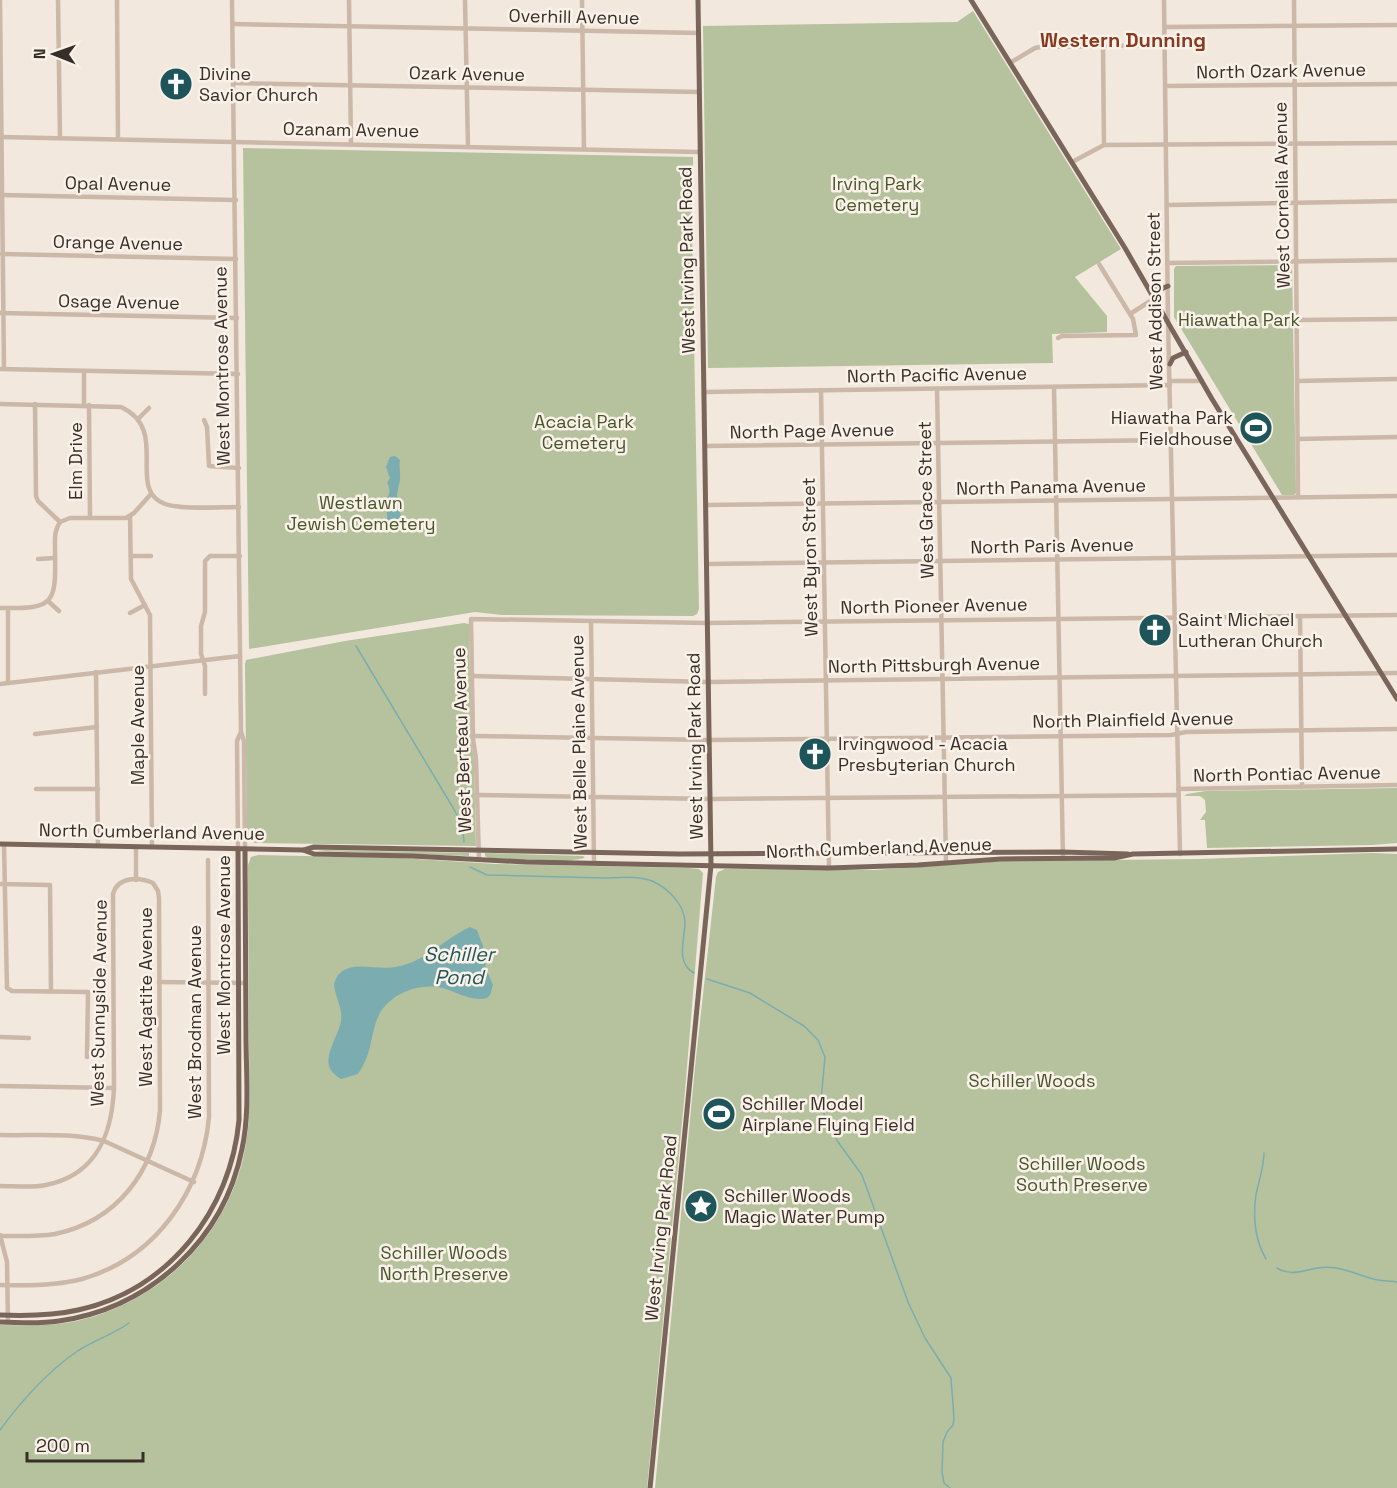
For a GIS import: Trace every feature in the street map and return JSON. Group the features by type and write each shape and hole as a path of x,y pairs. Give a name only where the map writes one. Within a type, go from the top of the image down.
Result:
{"main road":[{"name":"West Irving Park Road","path":"650,1488 711,865 698,0"},
{"path":"971,0 1149,288 1202,381 1397,699"},
{"path":"1149,288 1159,290 1168,286"},
{"path":"1170,364 1173,358 1186,352"},
{"name":"North Cumberland Avenue","path":"2,844 303,850 314,847 594,853 829,855 946,852 1063,855"},
{"name":"West Montrose Avenue","path":"0,1315 58,1314 100,1304 142,1284 171,1262 196,1234 222,1191 236,1147 240,1106 238,849"},
{"name":"West Montrose Avenue","path":"0,1322 54,1322 99,1312 138,1294 173,1269 203,1237 224,1204 239,1165 245,1136 247,1106 245,849"},
{"name":"North Cumberland Avenue","path":"303,850 314,854 479,860 829,868 918,865 1117,852 1179,854 1397,849"}],"street":[{"path":"0,0 2,369 238,374"},
{"path":"58,0 60,138"},
{"path":"117,0 118,139"},
{"name":"West Montrose Avenue","path":"232,0 241,732 244,741 245,849"},
{"path":"349,0 351,144"},
{"path":"465,0 468,147"},
{"path":"582,0 584,149"},
{"name":"West Addison Street","path":"1164,0 1179,854"},
{"name":"West Cornelia Avenue","path":"1294,0 1299,497"},
{"name":"Overhill Avenue","path":"233,24 699,33"},
{"path":"1164,27 1397,25"},
{"path":"1010,63 1035,48 1165,45"},
{"path":"1103,46 1104,145"},
{"name":"Ozark Avenue","path":"234,82 699,92"},
{"name":"North Ozark Avenue","path":"1165,86 1397,84"},
{"name":"Ozanam Avenue","path":"1,137 700,152"},
{"path":"1072,162 1104,145 1397,143"},
{"name":"Opal Avenue","path":"1,195 236,200"},
{"path":"1167,204 1397,201"},
{"name":"Orange Avenue","path":"2,254 236,259"},
{"path":"1168,263 1397,260"},
{"path":"1058,338 1062,336 1136,335 1130,314 1099,264"},
{"path":"1130,314 1155,298"},
{"name":"Osage Avenue","path":"2,313 237,318"},
{"path":"1297,321 1397,319"},
{"name":"Elm Drive","path":"84,371 90,518"},
{"path":"1298,381 1397,379"},
{"name":"North Pacific Avenue","path":"704,392 1054,387 1202,381"},
{"path":"1054,387 1063,855"},
{"name":"West Grace Street","path":"937,389 946,862"},
{"name":"West Byron Street","path":"821,390 829,868"},
{"path":"0,404 121,407 138,419 146,434 147,482 151,494 160,502 172,506 239,507"},
{"path":"35,404 36,496 38,501 60,522"},
{"path":"138,419 149,408"},
{"path":"204,420 207,430 209,466 239,468"},
{"path":"1298,439 1397,437"},
{"name":"North Page Avenue","path":"705,446 1171,440"},
{"path":"0,608 40,607 48,601 55,586 55,534 60,522 70,518 130,516 151,494"},
{"name":"North Panama Avenue","path":"706,504 1397,496"},
{"name":"Maple Avenue","path":"130,516 131,579 150,615 152,847"},
{"path":"205,694 201,629 205,612 205,563 207,557 212,555 240,556"},
{"name":"North Paris Avenue","path":"707,564 1397,555"},
{"path":"130,556 151,556"},
{"path":"38,559 56,558"},
{"path":"48,601 59,611"},
{"path":"130,614 145,605"},
{"path":"8,608 8,682"},
{"name":"North Pioneer Avenue","path":"471,619 708,622 1397,615"},
{"path":"1300,616 1302,787"},
{"name":"West Berteau Avenue","path":"471,619 473,736 479,860"},
{"name":"West Belle Plaine Avenue","path":"591,621 594,863"},
{"path":"0,684 240,656"},
{"path":"96,672 98,846"},
{"name":"North Pittsburgh Avenue","path":"472,676 709,682 1397,673"},
{"path":"35,734 97,727"},
{"name":"North Plainfield Avenue","path":"473,736 710,740 1397,729"},
{"name":"West Montrose Avenue","path":"238,849 237,741 241,732"},
{"name":"North Pontiac Avenue","path":"477,795 711,799 1062,796 1397,785"},
{"path":"36,789 98,789"},
{"path":"2,844 7,988 12,991 88,992 87,1057"},
{"name":"West Agatite Avenue","path":"0,1236 53,1234 87,1224 126,1195 148,1161 157,1135 160,1110 158,891 153,883 136,880 136,847"},
{"name":"West Brodman Avenue","path":"0,1285 43,1285 75,1280 97,1273 121,1261 146,1244 168,1222 194,1182 205,1148 209,1117 208,860"},
{"name":"West Sunnyside Avenue","path":"0,1186 36,1187 66,1179 88,1165 104,1141 112,1113 114,1088 113,894 119,883 136,880"},
{"path":"2,885 50,885 51,991"},
{"path":"159,982 246,983"},
{"path":"0,1037 29,1038"},
{"path":"0,1086 114,1088"},
{"path":"0,1135 74,1136 104,1141 194,1182"},
{"path":"0,1236 8,1262 8,1322"}],"green space":[{"name":"Irving Park Cemetery","path":"973,11 1121,249 1075,277 1107,316 1107,332 1052,334 1053,363 708,368 703,26 957,22"},
{"path":"243,148 693,157 693,177 691,177 699,609 697,614 693,616 502,615 475,612 249,649"},
{"name":"Hiawatha Park","path":"1292,265 1296,493 1282,495 1174,317 1174,269 1176,266"},
{"path":"469,624 476,846 255,843 250,841 247,835 246,660 345,641"},
{"path":"1397,788 1397,843 1372,845 1207,848 1205,820 1200,820 1206,812 1205,800 1200,796 1184,796 1206,791"},
{"path":"317,851 469,853 469,856"},
{"path":"485,853 583,856 585,858 536,861 488,858"},
{"name":"Schiller Woods South Preserve","path":"1397,854 1397,1488 655,1488 695,1067 718,872 725,869 874,870 1004,861 1198,859"},
{"name":"Schiller Woods North Preserve","path":"258,855 400,858 496,864 689,868 699,869 703,873 685,1091 647,1488 0,1488 0,1325 59,1324 92,1317 123,1305 152,1288 178,1268 201,1244 220,1216 234,1186 244,1154 248,1126 250,1084 248,865 251,857"}],"water":[{"path":"395,456 400,460 397,496 400,499 397,505 401,515 398,524 393,526 387,524 386,503 389,489 387,483 390,478 386,467 390,457"},
{"name":"Schiller Pond","path":"470,927 477,930 483,946 486,969 493,985 490,995 487,998 475,999 437,987 418,988 400,994 392,999 380,1013 368,1054 358,1074 341,1079 334,1074 328,1059 341,1021 334,984 338,975 352,967 388,968 406,964"}],"waterway":[{"path":"356,646 462,824 464,842"},
{"path":"470,867 487,875 634,877 652,881 669,892 682,909 685,922 683,957 688,969 694,973"},
{"path":"707,979 750,993 804,1026 818,1040 825,1057 821,1100 825,1118 838,1142 862,1175 908,1302 925,1338 951,1378 954,1418 953,1425 943,1442 942,1472 944,1483 950,1488"},
{"path":"1264,1153 1255,1211 1257,1236 1266,1259"},
{"path":"1277,1268 1282,1271 1298,1272 1326,1267 1378,1280 1397,1282"},
{"path":"0,1430 26,1397 57,1367 79,1350 129,1323"}],"place":[{"name":"Divine Savior Church","path":"176,84"},
{"name":"Hiawatha Park Fieldhouse","path":"1256,428"},
{"name":"Saint Michael Lutheran Church","path":"1155,630"},
{"name":"Irvingwood - Acacia Presbyterian Church","path":"815,754"},
{"name":"Schiller Model Airplane Flying Field","path":"719,1114"},
{"name":"Schiller Woods Magic Water Pump","path":"701,1206"}],"district":[{"name":"Western Dunning","path":"1123,40"}],"park label":[{"name":"Acacia Park Cemetery","path":"584,432"},
{"name":"Westlawn Jewish Cemetery","path":"361,513"},
{"name":"Schiller Woods","path":"1032,1081"}]}
